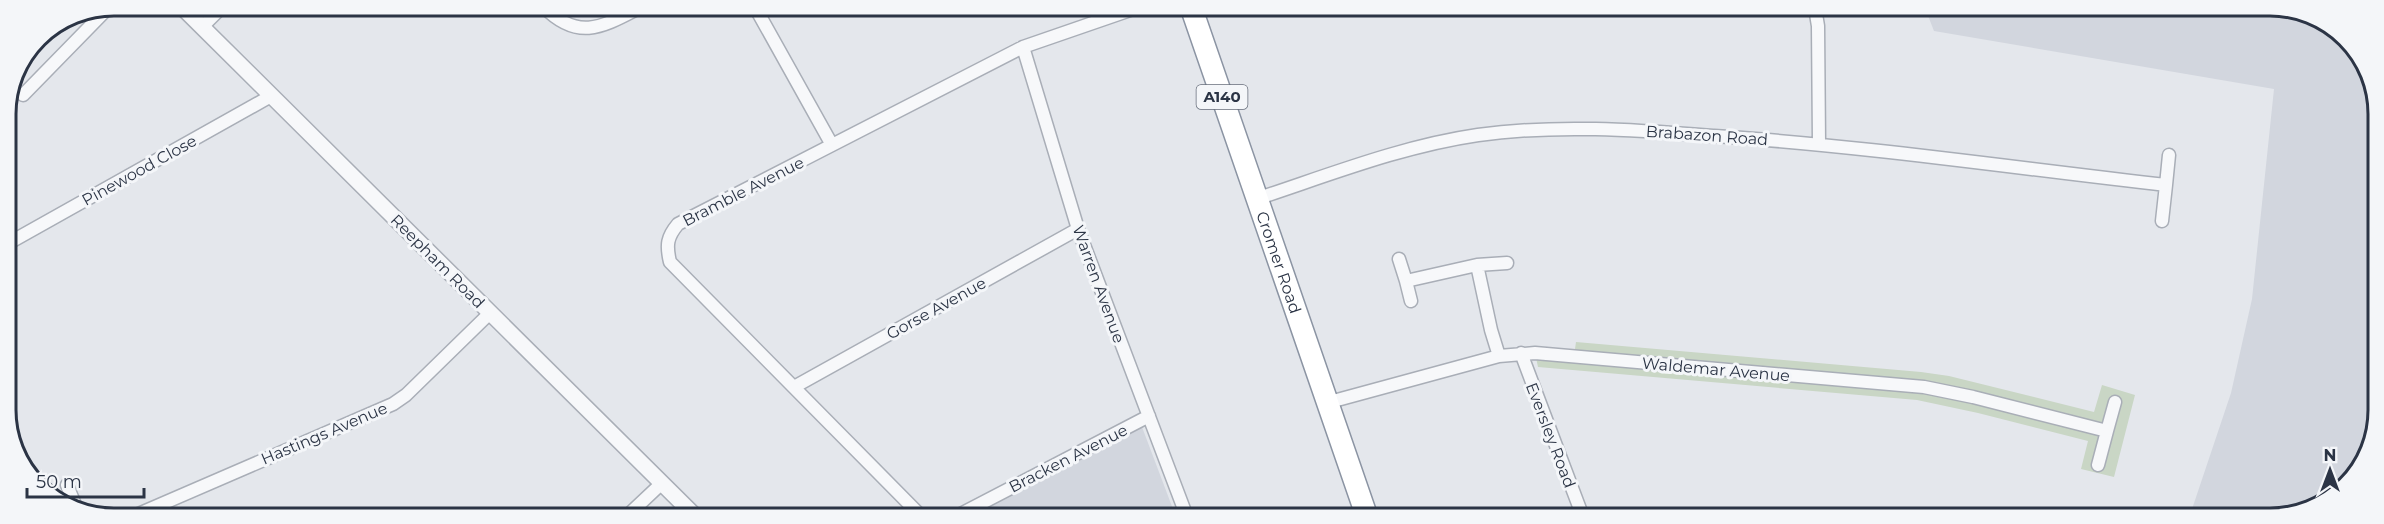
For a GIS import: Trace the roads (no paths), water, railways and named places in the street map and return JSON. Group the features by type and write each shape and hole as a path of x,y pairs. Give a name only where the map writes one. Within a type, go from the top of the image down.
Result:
{"highway":[{"name":"Cromer Road","path":"1194,16 1363,507"}],"street":[{"name":"Reepham Road","path":"191,16 687,508"},
{"path":"202,27 213,16"},
{"path":"555,16 576,28 590,29 608,25 625,16"},
{"path":"760,16 832,145"},
{"name":"Bramble Avenue","path":"913,508 670,262 666,248 668,235 678,224 1023,47 1113,16"},
{"path":"1816,16 1819,143"},
{"path":"23,95 99,18"},
{"name":"Warren Avenue","path":"1023,47 1078,229 1183,508"},
{"name":"Pinewood Close","path":"17,239 271,96"},
{"name":"Brabazon Road","path":"1256,199 1388,155 1438,142 1509,132 1607,128 1819,143 2166,185"},
{"path":"2162,221 2169,155"},
{"name":"Gorse Avenue","path":"795,387 1078,229"},
{"path":"1399,259 1411,301"},
{"path":"1406,281 1477,265 1507,263"},
{"path":"1477,265 1499,356"},
{"name":"Hastings Avenue","path":"153,508 393,404 406,395 490,313"},
{"name":"Waldemar Avenue","path":"1326,403 1499,356 1521,353 1924,387 2107,431"},
{"name":"Eversley Road","path":"1521,353 1579,507"},
{"path":"2098,465 2115,402"},
{"name":"Bracken Avenue","path":"973,508 1149,416"},
{"path":"636,508 662,483"},
{"path":"67,485 72,497"}]}
